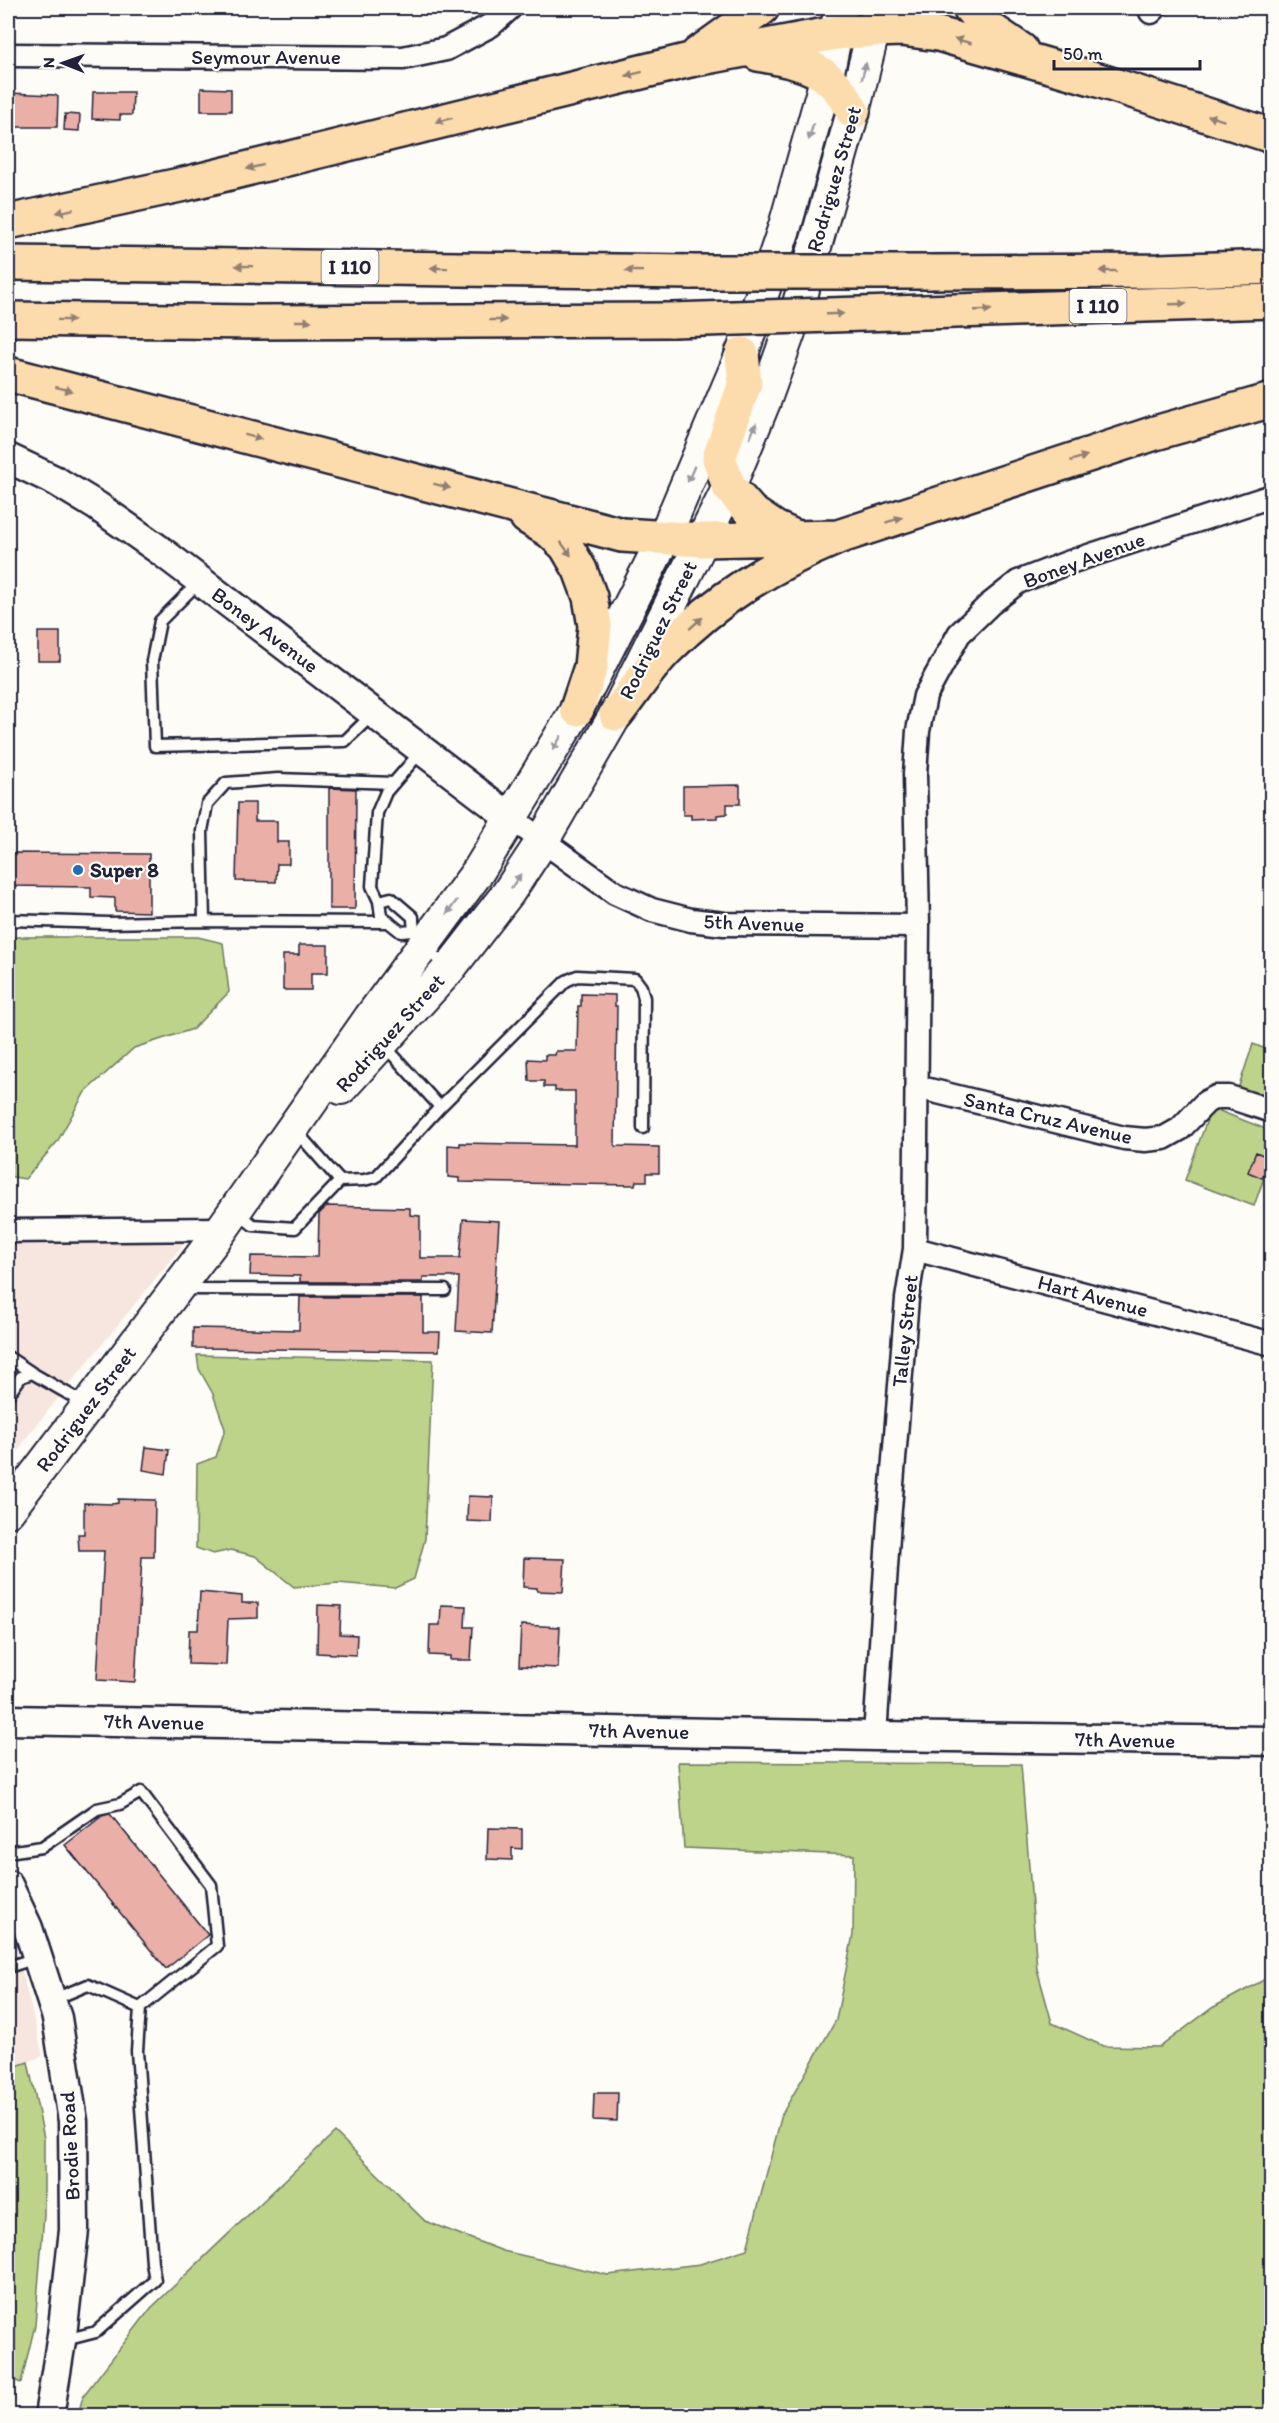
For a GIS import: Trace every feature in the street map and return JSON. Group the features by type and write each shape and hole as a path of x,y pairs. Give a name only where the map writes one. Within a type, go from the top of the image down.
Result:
{"highway":[{"path":"690,60 762,8"},
{"path":"970,8 987,27 1040,63"},
{"path":"8,222 189,183 690,60 733,53 838,20 876,19 902,29 938,34 1040,63 1272,136"},
{"path":"733,53 753,53 799,63 827,76 843,92 854,112"},
{"name":"I 110","path":"8,263 693,272 1159,270 1272,267"},
{"name":"I 110","path":"8,319 256,322 672,320 1272,301"},
{"path":"742,354 745,383 719,458 729,488 751,512 775,528 795,537"},
{"path":"8,374 622,535 702,540 838,537"},
{"path":"616,714 666,650 710,610 761,573 838,537 1155,433 1272,400"},
{"path":"502,502 550,531 566,546 580,570 590,597 595,626 591,667 577,709"}],"main road":[{"name":"Rodriguez Street","path":"8,1511 229,1220 270,1162 373,1035 449,969 508,893 543,840 616,714 729,488 764,402 798,307 854,112 876,19"},
{"name":"Rodriguez Street","path":"373,1035 418,938 479,870 577,709 664,538 742,354 785,226 827,76 838,20"}],"street":[{"name":"Seymour Avenue","path":"8,55 403,58 446,50 491,26 510,8"},
{"name":"Boney Avenue","path":"8,458 56,481 98,506 511,818"},
{"name":"Boney Avenue","path":"918,926 915,774 918,731 925,696 959,634 988,605 1018,582 1067,563 1272,496"},
{"name":"5th Avenue","path":"511,818 615,893 652,910 691,920 724,924 918,926"},
{"name":"Talley Street","path":"875,1736 901,1369 907,1299 915,1249 918,926"},
{"name":"Santa Cruz Avenue","path":"917,1087 1125,1138 1145,1140 1164,1138 1180,1129 1206,1102 1216,1097 1229,1097 1272,1111"},
{"path":"8,1231 229,1220"},
{"name":"Hart Avenue","path":"915,1249 1272,1344"},
{"name":"7th Avenue","path":"8,1720 1272,1741"},
{"name":"Brodie Road","path":"8,1885 28,1928 57,2018 73,2121 74,2230 61,2341 49,2415"}],"lane":[{"path":"200,581 160,621 152,661 155,747 345,741 374,714"},
{"path":"422,750 386,792 376,813 372,886 379,900 381,916 401,932 418,938 449,969"},
{"path":"204,921 202,831 207,804 226,783 278,779 394,783"},
{"path":"379,900 392,898 413,917 418,938"},
{"path":"8,920 109,923 389,922"},
{"path":"229,1220 275,1228 295,1228 340,1180 364,1180 376,1177 440,1107 566,981 577,976 635,979 641,987 644,998 643,1128"},
{"path":"373,1035 440,1107"},
{"path":"296,1131 340,1180"},
{"path":"177,1289 445,1290"},
{"path":"8,1357 32,1374 89,1405"},
{"path":"8,1395 21,1377 32,1374"},
{"path":"8,1852 42,1846 97,1809 120,1804 141,1792 211,1885 217,1946 140,2008 137,2051 155,2280 96,2332 61,2341"},
{"path":"8,1967 38,1958"},
{"path":"51,2000 88,1985 140,2008"}],"shaded area":[{"path":"191,1235 29,1434 8,1467 8,1237"},
{"path":"8,1922 43,2056 8,2069"}],"green space":[{"path":"8,937 198,937 223,943 229,992 193,1029 134,1048 85,1092 57,1142 25,1179 8,1176"},
{"path":"1253,1044 1271,1051 1271,1104 1237,1092"},
{"path":"1217,1110 1271,1131 1271,1158 1254,1206 1185,1180 1210,1112"},
{"path":"197,1355 433,1360 425,1539 414,1579 395,1588 338,1583 294,1587 255,1556 231,1550 213,1554 196,1548 197,1464 216,1457 225,1429 213,1394 199,1369"},
{"path":"678,1762 1021,1764 1037,1969 1052,2023 1103,2046 1160,2047 1212,2008 1271,1976 1271,2415 78,2415 83,2396 151,2308 335,2132 425,2221 503,2251 608,2275 700,2264 747,2249 782,2114 836,2020 853,1935 854,1855 684,1848"},
{"path":"28,2062 44,2138 44,2215 35,2325 21,2383 8,2378 8,2069"}],"building":[{"path":"201,88 231,89 231,111 201,111"},
{"path":"93,92 133,92 132,115 120,115 120,120 92,119"},
{"path":"8,93 58,97 57,127 8,127"},
{"path":"65,114 80,115 79,131 64,130"},
{"path":"38,632 60,632 60,661 38,661"},
{"path":"740,785 740,804 727,804 727,814 717,815 717,818 691,819 691,815 683,815 683,786"},
{"path":"329,788 356,789 355,909 329,909"},
{"path":"238,803 255,803 255,821 277,821 277,842 289,842 289,864 277,864 276,882 236,881"},
{"name":"Super 8","path":"8,853 149,854 149,912 115,911 115,898 91,897 91,887 8,886"},
{"path":"299,945 328,945 328,973 311,973 311,990 283,990 283,955 299,955"},
{"path":"581,994 615,995 615,1006 617,1006 615,1146 659,1147 659,1173 647,1173 647,1181 636,1181 635,1185 459,1182 459,1178 448,1177 448,1145 460,1146 460,1143 575,1145 575,1091 555,1091 555,1087 544,1087 544,1081 529,1081 528,1059 545,1060 545,1055 555,1055 556,1051 577,1051 578,1006 581,1006"},
{"path":"1256,1152 1270,1158 1262,1178 1248,1172"},
{"path":"327,1206 410,1208 410,1215 420,1216 420,1258 460,1258 463,1219 499,1221 492,1333 456,1331 459,1277 423,1277 423,1282 300,1282 300,1276 250,1275 251,1256 318,1257 319,1214"},
{"path":"300,1297 423,1297 423,1332 440,1332 439,1351 193,1348 193,1328 299,1330"},
{"path":"146,1447 169,1450 166,1474 143,1470"},
{"path":"468,1496 493,1497 492,1522 467,1521"},
{"path":"118,1499 155,1500 154,1557 142,1557 135,1682 97,1680 104,1551 79,1551 78,1534 84,1534 84,1503 112,1504 118,1503"},
{"path":"524,1558 565,1559 563,1592 537,1591 537,1588 523,1587"},
{"path":"200,1592 242,1596 242,1603 258,1603 258,1618 228,1619 226,1665 188,1664 189,1630 198,1630"},
{"path":"318,1605 341,1606 340,1634 357,1635 356,1655 317,1653"},
{"path":"441,1605 466,1606 465,1627 473,1627 471,1660 450,1660 450,1656 429,1655 430,1625 440,1625"},
{"path":"521,1625 560,1627 558,1668 519,1666"},
{"path":"110,1814 208,1935 166,1969 65,1845 102,1816"},
{"path":"488,1828 522,1829 522,1849 512,1848 512,1860 487,1859"},
{"path":"594,2093 618,2093 617,2121 593,2120"}],"place":[{"name":"Super 8","path":"78,870"}]}
